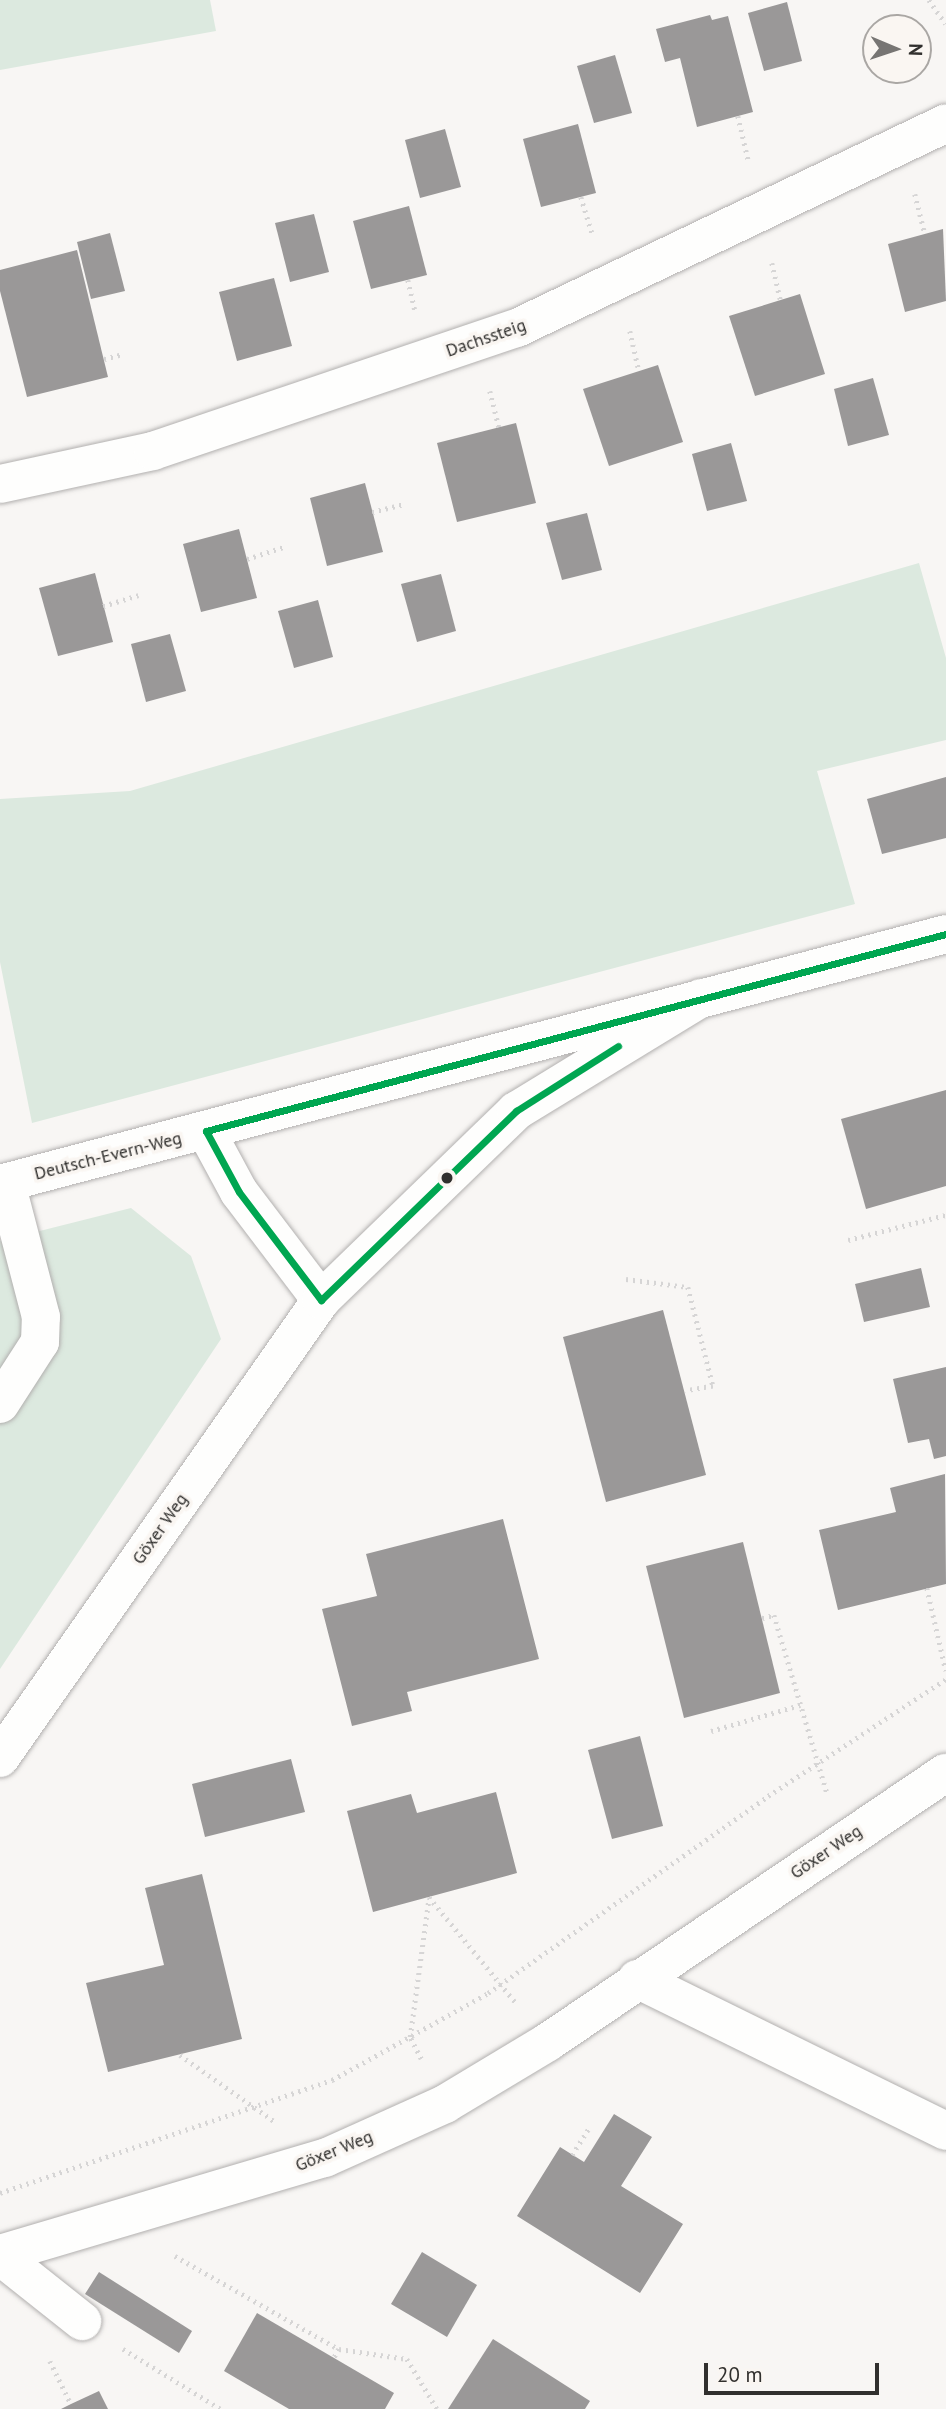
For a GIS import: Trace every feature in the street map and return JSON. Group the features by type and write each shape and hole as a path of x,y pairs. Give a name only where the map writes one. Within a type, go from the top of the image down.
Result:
{"street":[{"name":"Dachssteig","path":"0,484 153,451 527,324 946,123"},
{"name":"Deutsch-Evern-Weg","path":"3,1183 946,934"},
{"name":"Göxer Weg","path":"0,1758 321,1300 516,1111 701,998"},
{"path":"206,1131 239,1192 321,1300"},
{"path":"0,1404 40,1342 41,1317 3,1183"},
{"name":"Göxer Weg","path":"0,2255 325,2158 446,2104 548,2042 637,1979 946,1773"},
{"path":"637,1979 946,2131"},
{"name":"Göxer Weg","path":"0,2255 82,2321"}],"path":[{"path":"929,0 946,24"},
{"path":"104,359 123,354"},
{"path":"372,512 404,504"},
{"path":"247,559 283,547"},
{"path":"103,606 138,595"},
{"path":"848,1240 946,1215"},
{"path":"626,1279 688,1287 713,1386 685,1391"},
{"path":"927,1588 946,1671"},
{"path":"762,1618 774,1615 843,1843"},
{"path":"0,2193 332,2080 410,2038 501,1984 817,1764 946,1679"},
{"path":"711,1731 800,1705"},
{"path":"446,2104 410,2038 429,1897 548,2042"},
{"path":"180,2055 325,2158"},
{"path":"572,2155 589,2129"},
{"path":"115,2222 338,2349 407,2359 437,2409"},
{"path":"82,2321 221,2409"},
{"path":"334,2358 338,2349"}],"shaded area":[{"path":"0,0 210,0 216,31 0,70"},
{"path":"919,563 946,658 946,740 817,771 855,904 32,1123 0,962 0,799 130,791"},
{"path":"131,1208 191,1256 221,1339 0,1669 0,1241"}],"building":[{"path":"787,2 802,61 764,71 748,13"},
{"path":"710,15 712,20 728,16 753,112 697,127 680,58 665,62 656,29"},
{"path":"615,55 632,113 594,123 577,66"},
{"path":"578,124 596,193 541,207 523,139"},
{"path":"445,129 461,187 420,198 405,140"},
{"path":"409,206 427,275 371,289 353,221"},
{"path":"314,214 329,272 290,282 275,223"},
{"path":"943,229 946,301 905,312 888,244"},
{"path":"110,233 125,291 91,299 77,242"},
{"path":"77,250 108,377 27,397 0,291 0,270"},
{"path":"274,278 292,346 237,361 219,292"},
{"path":"800,294 825,374 755,396 729,316"},
{"path":"658,365 683,442 609,466 583,389"},
{"path":"873,378 889,435 848,446 834,389"},
{"path":"516,423 536,503 457,522 437,443"},
{"path":"731,443 747,501 707,511 692,454"},
{"path":"365,483 383,552 327,566 310,498"},
{"path":"587,513 602,570 562,580 546,523"},
{"path":"239,529 257,598 201,612 183,544"},
{"path":"95,573 113,642 58,656 39,588"},
{"path":"441,574 456,631 417,642 401,584"},
{"path":"318,600 333,657 294,668 278,611"},
{"path":"170,634 186,691 146,702 131,644"},
{"path":"946,777 946,838 882,854 867,799"},
{"path":"946,1090 946,1186 866,1209 841,1119"},
{"path":"921,1268 930,1307 864,1322 855,1284"},
{"path":"663,1310 706,1475 606,1502 563,1337"},
{"path":"946,1367 946,1456 934,1459 929,1439 908,1443 893,1379"},
{"path":"945,1474 946,1584 838,1610 819,1530 896,1512 890,1488"},
{"path":"503,1519 539,1659 407,1692 412,1711 352,1726 322,1609 377,1596 366,1554"},
{"path":"743,1542 780,1693 684,1718 646,1566"},
{"path":"640,1736 663,1826 612,1839 588,1750"},
{"path":"291,1759 305,1812 205,1837 192,1784"},
{"path":"496,1792 517,1873 373,1912 347,1811 411,1794 417,1813"},
{"path":"202,1874 242,2039 108,2072 86,1983 164,1965 145,1888"},
{"path":"614,2114 652,2137 621,2186 683,2224 640,2293 517,2216 560,2147 584,2162"},
{"path":"422,2252 477,2285 447,2337 391,2304"},
{"path":"99,2272 192,2331 179,2353 85,2294"},
{"path":"257,2313 394,2393 385,2409 289,2409 224,2371"},
{"path":"493,2339 590,2401 585,2409 448,2409"},
{"path":"99,2391 108,2409 61,2409 71,2404"}],"transit line":[{"path":"206,1131 946,934"},
{"path":"321,1300 516,1111 618,1046"},
{"path":"206,1131 239,1192 321,1300"}]}
